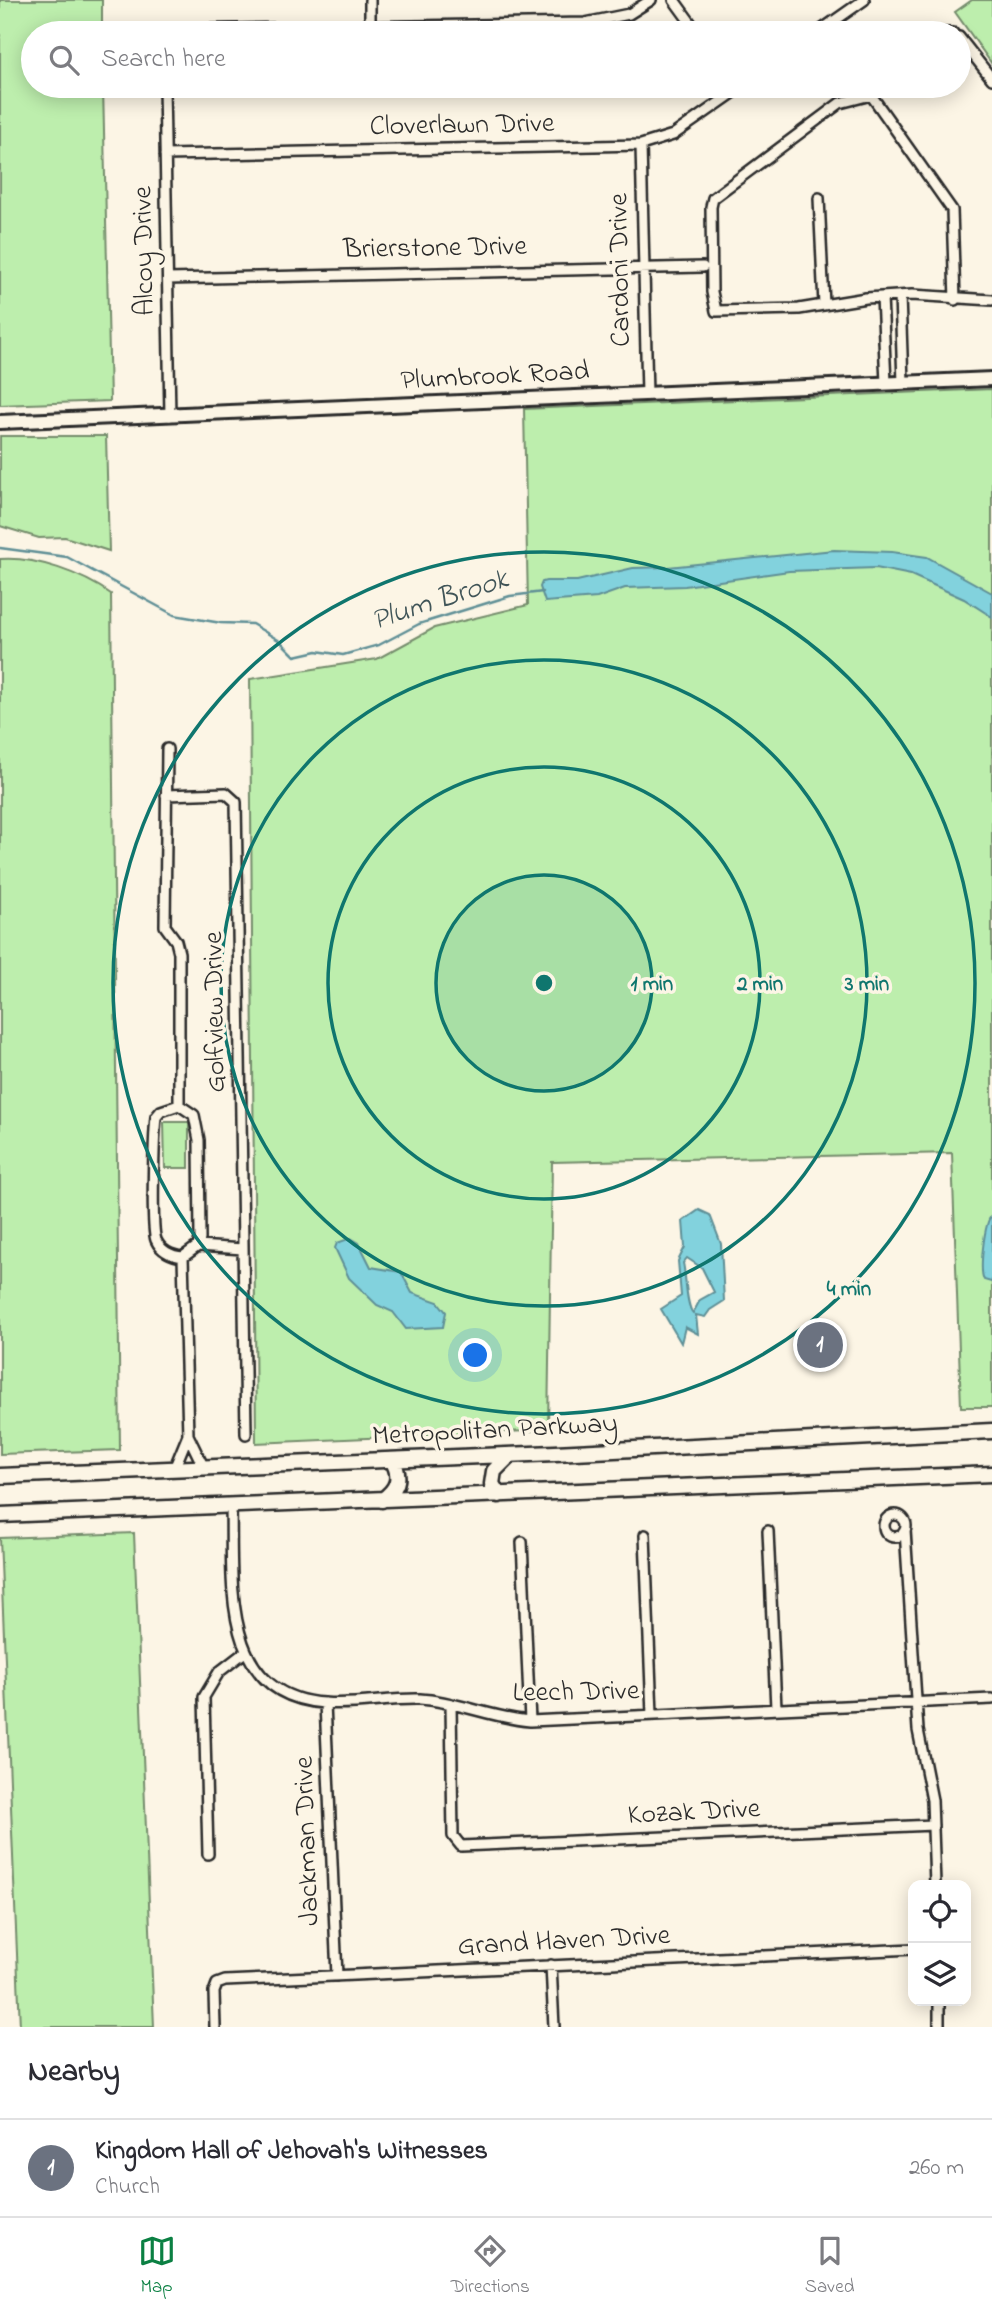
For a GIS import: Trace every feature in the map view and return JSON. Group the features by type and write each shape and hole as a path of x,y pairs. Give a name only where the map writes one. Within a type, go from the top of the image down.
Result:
{"main road":[{"name":"Metropolitan Parkway","path":"0,1476 510,1455 992,1431"},
{"path":"499,1495 492,1484 494,1471 510,1455"},
{"path":"382,1500 393,1491 398,1482 398,1472 392,1460"},
{"path":"0,1515 991,1474"}],"street":[{"path":"370,0 370,21"},
{"path":"594,21 629,13 651,0"},
{"path":"674,0 689,21"},
{"path":"834,21 864,0"},
{"path":"971,52 992,79"},
{"name":"Alcoy Drive","path":"164,98 170,416"},
{"name":"Cloverlawn Drive","path":"165,155 641,145 673,135 724,98"},
{"path":"853,98 840,103 711,202 712,292 716,311 824,305 901,296 992,300"},
{"path":"879,98 952,210 956,300"},
{"name":"Cardoni Drive","path":"641,145 647,395"},
{"path":"819,198 824,305"},
{"name":"Brierstone Drive","path":"168,279 703,267"},
{"path":"901,296 903,383"},
{"path":"882,297 886,383"},
{"name":"Plumbrook Road","path":"0,422 992,379"},
{"path":"167,749 165,926 176,941 179,953 179,1105 197,1121 198,1246"},
{"name":"Golfview Drive","path":"166,795 226,793 236,803 246,1434"},
{"path":"179,1105 161,1111 156,1117 155,1229 161,1248 172,1256 183,1257 198,1246 243,1249"},
{"path":"174,1469 188,1435 183,1257"},
{"path":"188,1435 204,1468"},
{"name":"Leech Drive","path":"230,1506 234,1620 245,1652 272,1683 301,1698 325,1703 419,1699 496,1717 530,1721 992,1699"},
{"path":"904,1544 884,1527 891,1516 904,1520 918,1730 930,1783 935,1880"},
{"path":"893,1536 905,1530"},
{"path":"768,1531 776,1708"},
{"path":"645,1535 652,1715"},
{"path":"522,1542 530,1721"},
{"path":"208,1854 202,1705 219,1672 245,1652"},
{"name":"Jackman Drive","path":"325,1703 337,1976"},
{"name":"Kozak Drive","path":"451,1705 453,1836 456,1844 933,1825"},
{"name":"Grand Haven Drive","path":"215,2027 214,1992 218,1984 232,1980 908,1949"},
{"path":"551,1965 554,2027"},
{"path":"939,2006 939,2027"}],"green space":[{"path":"0,0 102,0 102,21 21,21 21,98 103,98 110,401 0,405"},
{"path":"972,0 992,0 992,64 971,34 971,21 961,21 955,12"},
{"path":"992,389 992,1407 961,1407 952,1153 552,1162 548,1430 256,1443 250,679 377,659 434,628 528,605 524,409"},
{"path":"0,436 106,436 109,551 65,537 39,538 0,526"},
{"path":"0,559 43,563 73,573 111,594 120,1450 0,1454"},
{"path":"164,1122 189,1122 189,1168 165,1168"},
{"path":"134,1533 154,2027 20,2027 0,1538"}],"water":[{"path":"834,550 892,552 927,557 992,593 992,617 964,599 911,575 876,568 789,571 685,586 625,588 597,598 545,602 540,587 542,582 546,581 577,581 633,568 668,567"},
{"path":"699,1210 710,1215 721,1244 724,1301 710,1310 705,1317 696,1315 698,1334 685,1327 681,1343 661,1309 681,1296 678,1261 685,1247 683,1221","holes":["687,1258 702,1268 714,1292 700,1300 693,1313 683,1263"]},
{"path":"992,1215 991,1282 984,1280 982,1257"},
{"path":"351,1238 359,1243 371,1267 401,1272 412,1293 438,1302 446,1312 443,1327 406,1329 393,1312 377,1305 349,1278 335,1248 337,1243"}],"waterway":[{"name":"Plum Brook","path":"0,548 67,557 174,615 221,623 252,624 280,641 295,656 317,651 343,655 379,645 419,624 510,596 543,592"}],"place":[{"name":"Kingdom Hall of Jehovah's Witnesses","path":"820,1345"}]}
